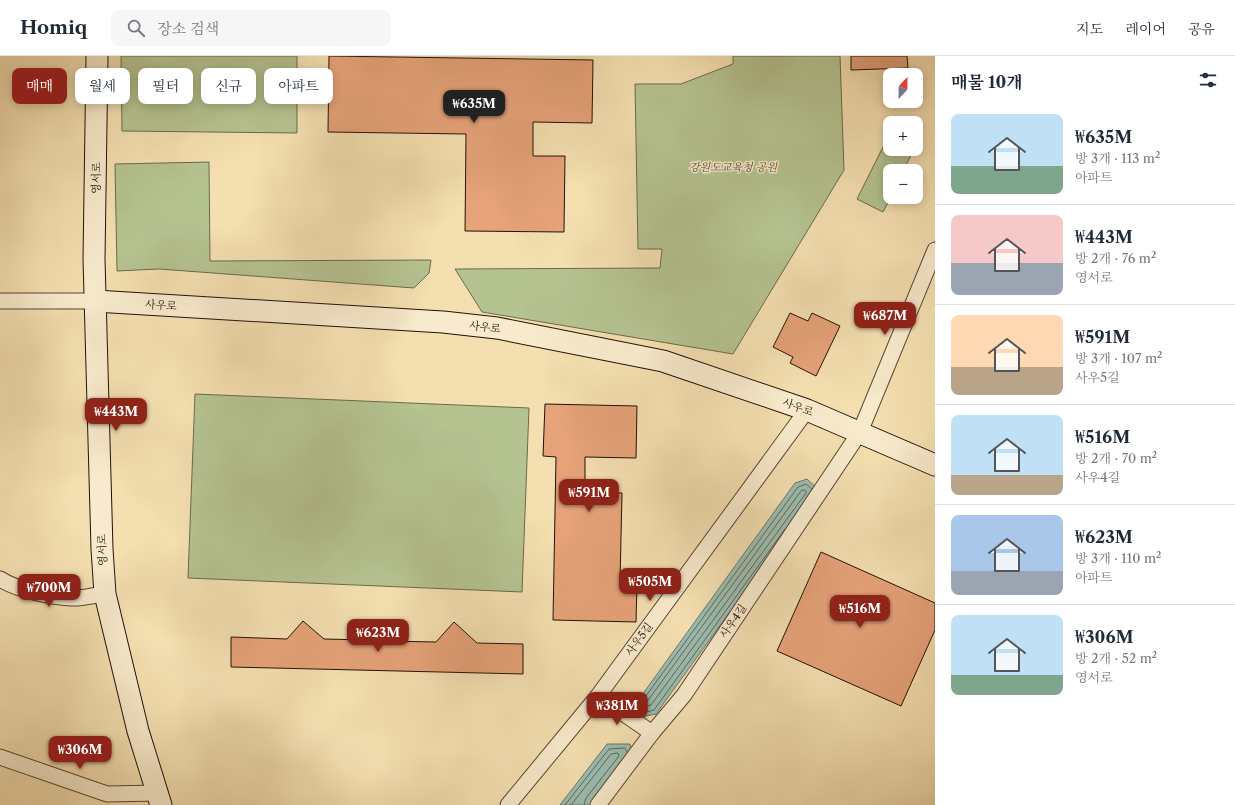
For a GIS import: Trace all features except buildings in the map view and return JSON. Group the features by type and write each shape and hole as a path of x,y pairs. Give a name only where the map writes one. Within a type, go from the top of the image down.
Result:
{"street":[{"name":"영서로","path":"0,757 107,794 159,799 138,731 105,594 102,549 95,301 97,56"},
{"path":"860,432 935,250"},
{"path":"0,301 95,301"},
{"name":"사우로","path":"95,301 443,322 497,328 663,361 807,410 935,465"},
{"name":"사우5길","path":"508,805 598,696 807,410"},
{"name":"사우4길","path":"598,805 684,695 860,432"},
{"path":"0,579 6,583 40,593 72,598 105,594"},
{"path":"598,696 652,734"}],"green space":[{"path":"121,56 297,56 297,68 264,68 264,104 297,104 297,133 122,131 122,104 130,104 130,68 121,68"},
{"name":"강원도교육청 공원","path":"733,56 840,56 844,170 733,354 482,312 455,269 660,268 662,249 638,249 635,84 681,84 733,64"},
{"path":"883,147 883,156 910,156 906,164 883,164 883,204 887,204 883,212 857,199"},
{"path":"209,162 210,261 431,260 429,273 414,288 159,269 117,271 115,164"},
{"path":"195,394 529,408 522,592 188,578"}],"water":[{"path":"807,479 820,491 807,505 656,714 637,718 629,713 795,483"},
{"path":"607,744 630,744 632,754 592,805 560,805"}]}
